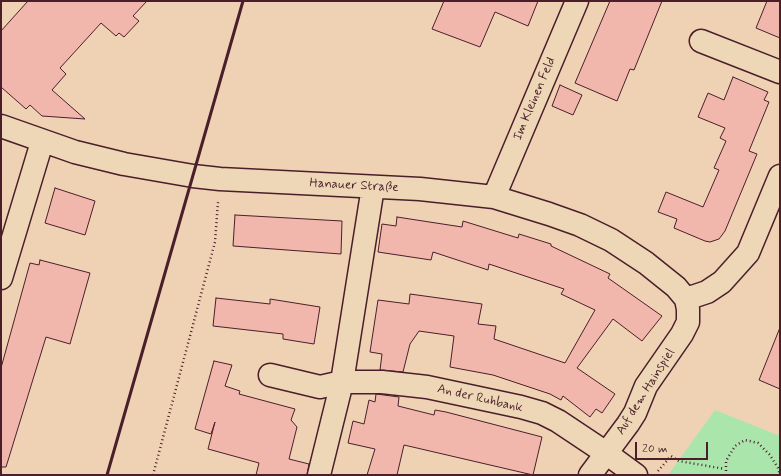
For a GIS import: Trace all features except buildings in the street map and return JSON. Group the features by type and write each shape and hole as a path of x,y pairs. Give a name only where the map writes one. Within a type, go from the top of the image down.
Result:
{"street":[{"name":"Im Kleinen Feld","path":"494,196 577,1"},
{"path":"701,41 780,72"},
{"name":"Hanauer Straße","path":"1,126 42,142 124,164 220,179 444,190 494,196 580,225 611,240 662,275 676,287 686,299"},
{"path":"1,278 42,142"},
{"path":"686,299 708,292 722,282 748,253 780,176"},
{"path":"319,475 342,382 373,187"},
{"name":"Auf dem Hainspiel","path":"590,475 628,424 635,413 646,386 682,334 688,322 686,299"},
{"name":"An der Ruhbank","path":"270,375 320,387 342,382 382,382 427,387 521,407 542,413 558,421 636,475"}],"path":[{"path":"153,475 216,242 220,179"},
{"path":"726,475 726,461 735,446 745,440 758,443 770,455 778,468 780,475"},
{"path":"654,475 672,456 679,461 725,469"}],"green space":[{"path":"715,410 780,436 780,475 668,475"}],"railway":[{"path":"107,475 243,1"}]}
